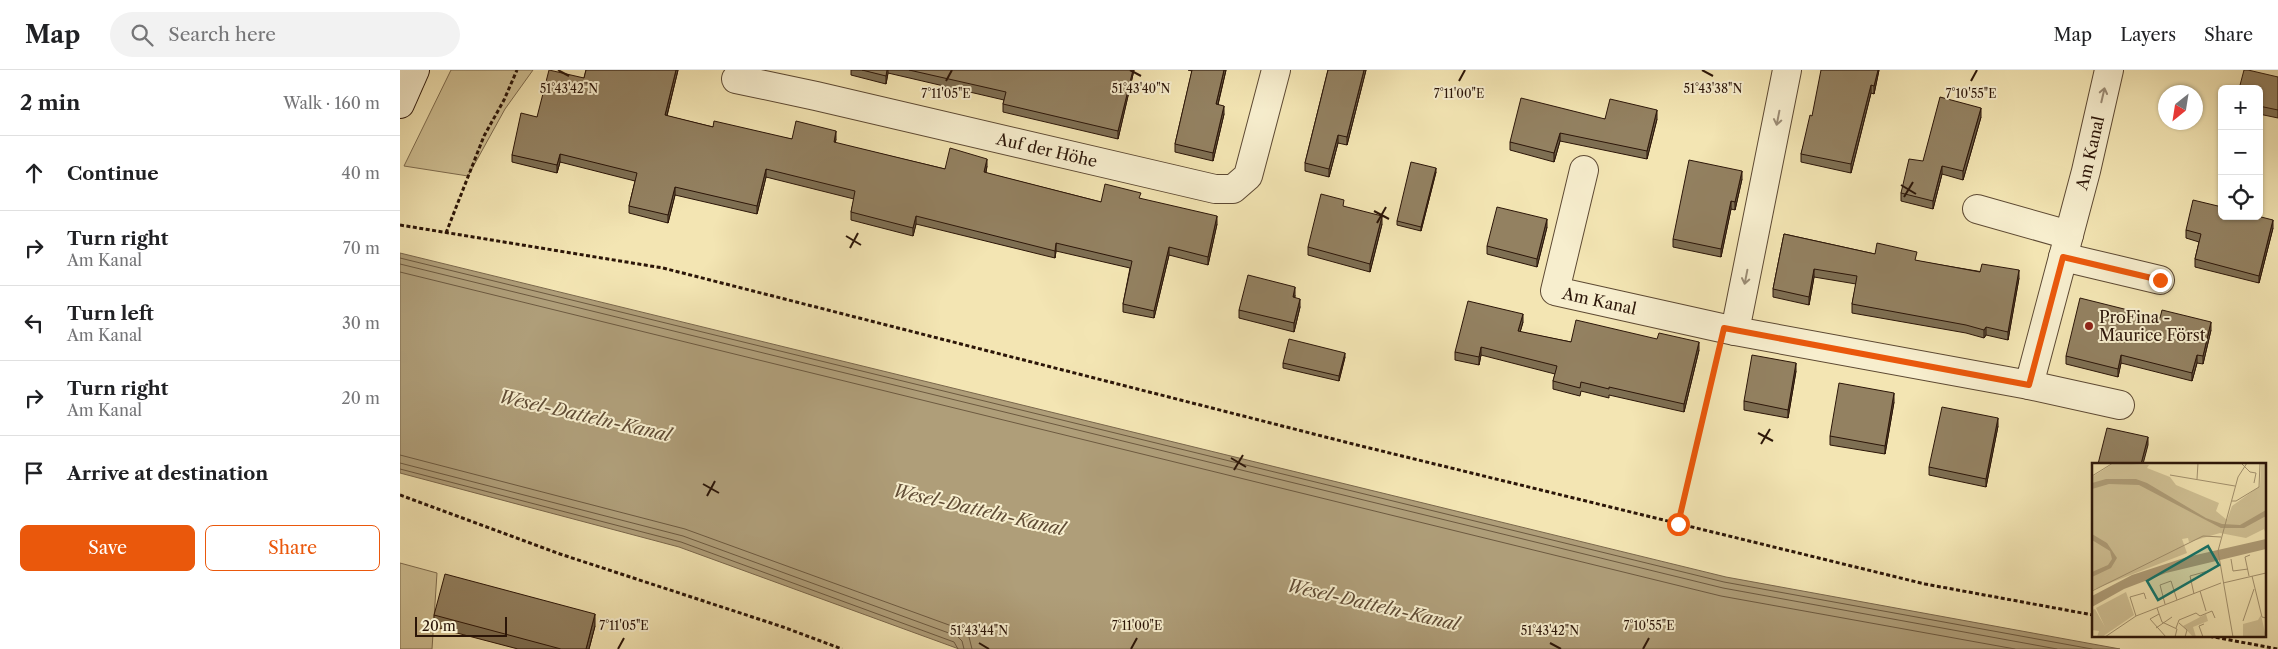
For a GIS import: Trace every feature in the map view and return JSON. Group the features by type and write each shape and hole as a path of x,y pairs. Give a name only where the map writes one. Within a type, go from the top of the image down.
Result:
{"street":[{"path":"400,104 415,70"},
{"name":"Auf der Höhe","path":"736,79 1215,189 1233,189 1248,176 1276,70"},
{"path":"1729,330 1787,70"},
{"name":"Am Kanal","path":"2029,385 2066,246 2109,70"},
{"name":"Am Kanal","path":"1584,170 1555,290 1729,330 2029,385 2120,405"},
{"path":"1977,209 2066,246 2160,280"}],"path":[{"path":"446,233 484,136 504,100 517,70"},
{"path":"400,225 663,268 1352,444 1925,584 2092,615"},
{"path":"1678,524 1690,472 1729,330"},
{"path":"400,496 560,554 783,627 842,649"},
{"path":"2208,636 2278,649"}],"shaded area":[{"path":"451,70 533,70 505,109 468,176 404,166"},
{"path":"400,563 437,573 432,649 400,649"}],"water":[{"name":"Wesel-Datteln-Kanal","path":"400,253 1726,577 2120,649 959,649 679,547 400,473"}],"building":[{"path":"549,70 584,78 586,70 676,70 665,115 713,127 714,121 792,139 796,121 836,131 834,142 945,169 950,148 987,159 984,172 1101,202 1105,184 1141,193 1139,198 1217,216 1208,257 1169,247 1154,311 1123,304 1132,261 1056,243 1055,251 916,216 913,228 851,212 855,191 766,169 757,206 675,187 668,215 629,206 637,173 560,154 557,165 512,155 521,113 537,117"},
{"path":"862,70 887,70 886,76"},
{"path":"909,70 1133,70 1118,131 1003,104 1006,92"},
{"path":"1192,70 1224,70 1216,104 1224,106 1213,153 1175,144"},
{"path":"1328,70 1364,70 1347,137 1338,135 1329,169 1305,163"},
{"path":"1821,70 1878,70 1874,86 1871,85 1851,164 1801,154 1810,115 1812,116"},
{"path":"2244,70 2278,77 2278,110 2263,107 2263,85 2240,85"},
{"path":"1940,97 1981,108 1963,171 1942,166 1933,201 1901,193 1909,159 1923,161"},
{"path":"1521,98 1605,119 1610,99 1657,110 1647,151 1560,133 1554,153 1510,142"},
{"path":"1689,160 1742,171 1735,202 1731,201 1721,249 1673,239"},
{"path":"1411,162 1436,168 1421,227 1397,221"},
{"path":"1321,194 1344,200 1343,206 1382,216 1370,264 1308,247"},
{"path":"2193,200 2218,206 2218,220 2263,220 2263,218 2273,220 2259,276 2195,259 2201,234 2186,230"},
{"path":"1497,207 1547,219 1537,259 1487,246"},
{"path":"1784,234 1875,254 1877,243 1917,252 1915,260 1980,272 1982,264 2019,270 2008,332 1986,327 1984,330 1852,304 1857,276 1814,269 1809,297 1773,289"},
{"path":"1248,275 1295,287 1293,297 1300,299 1294,323 1239,310"},
{"path":"2080,298 2160,318 2162,310 2211,322 2203,356 2197,355 2192,373 2121,355 2118,369 2066,356"},
{"path":"1468,301 1523,314 1518,331 1571,342 1576,320 1657,339 1659,333 1699,342 1684,404 1581,382 1580,388 1553,381 1557,366 1481,347 1479,357 1455,352"},
{"path":"1289,339 1345,353 1339,376 1283,363"},
{"path":"1752,355 1796,363 1788,410 1744,401"},
{"path":"1839,383 1894,393 1885,446 1830,436"},
{"path":"1942,407 1998,418 1986,479 1929,467"},
{"path":"2107,428 2148,437 2141,463 2098,463"},
{"path":"445,574 595,614 586,649 561,649 434,615"}],"place":[{"name":"ProFina - Maurice Först","path":"2089,326"}],"route":[{"path":"1678,524 1724,328 2029,385 2063,257 2160,280"}]}
